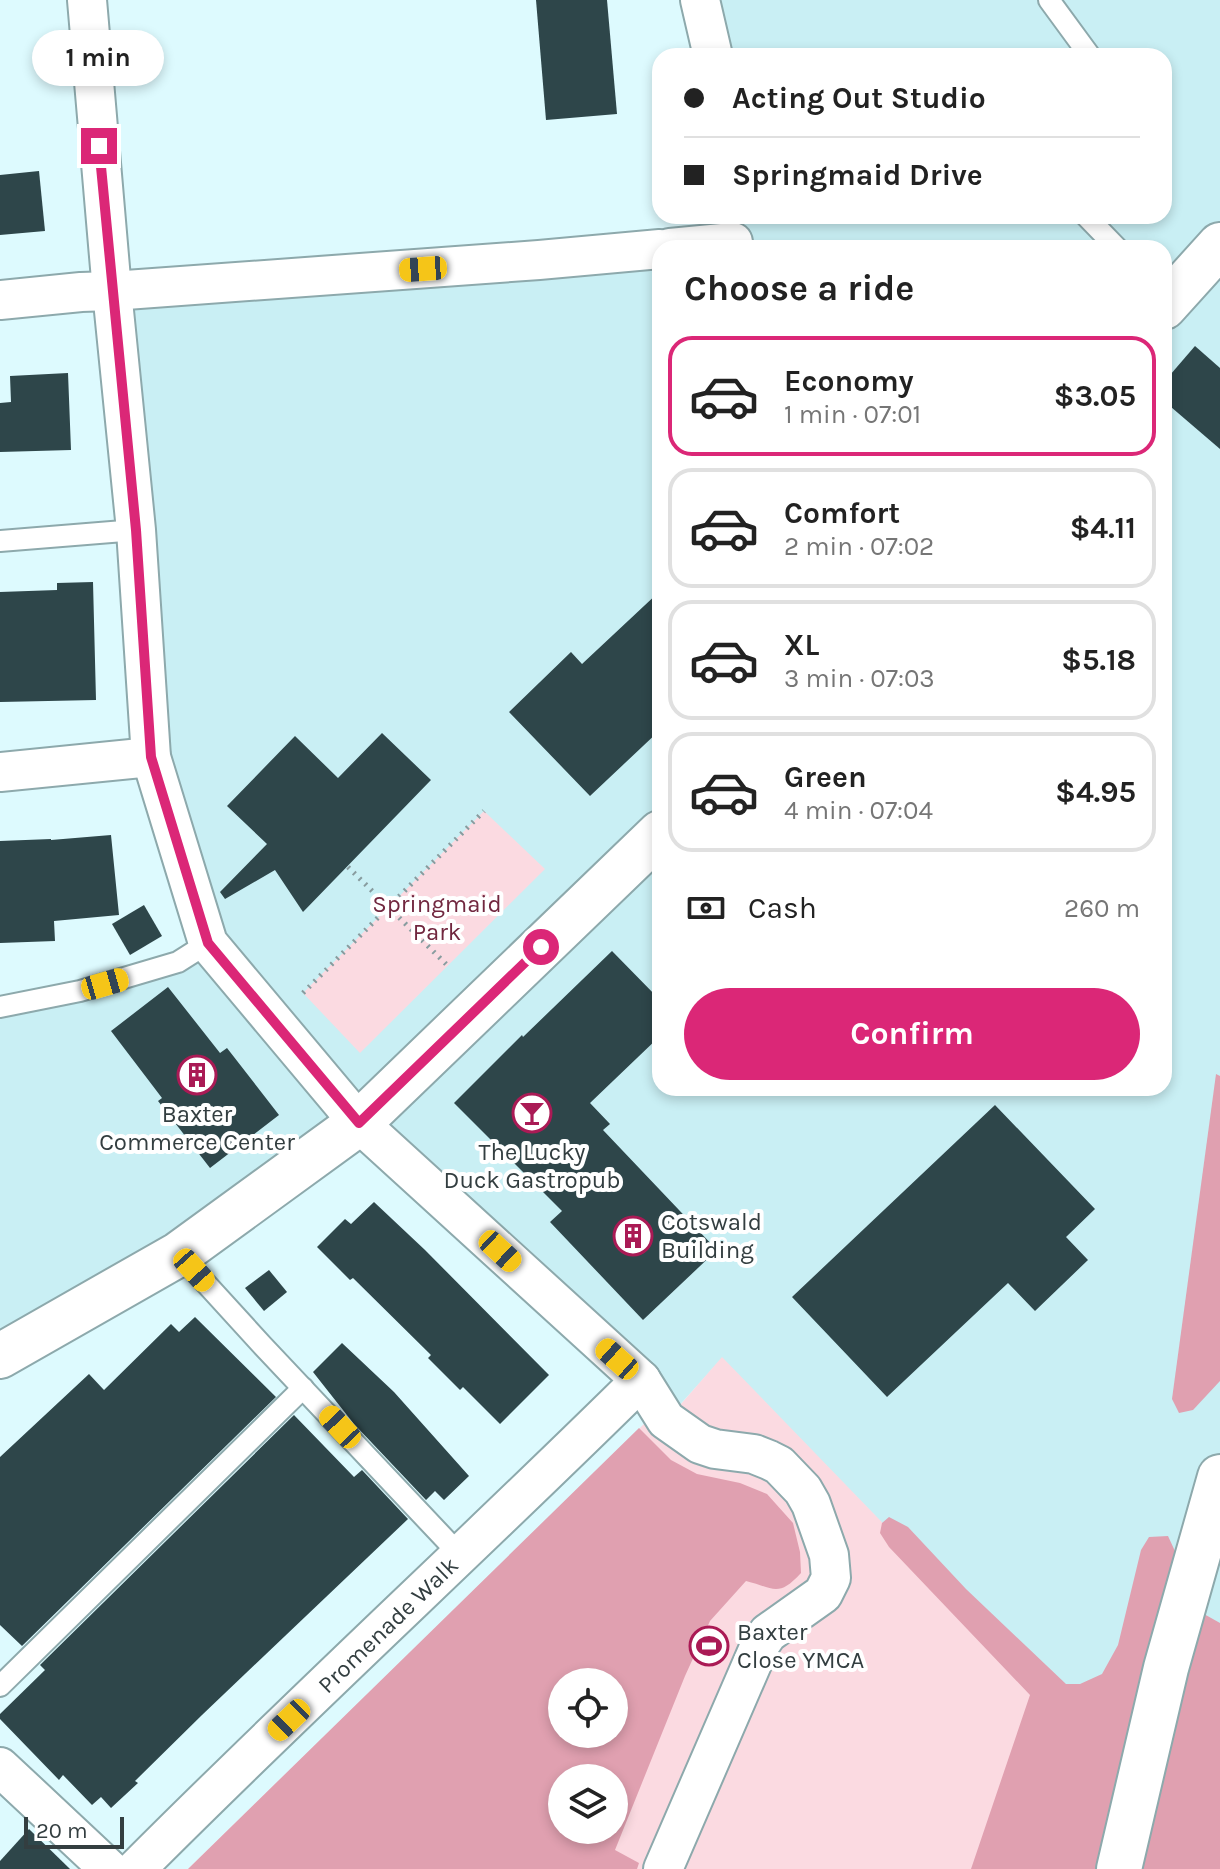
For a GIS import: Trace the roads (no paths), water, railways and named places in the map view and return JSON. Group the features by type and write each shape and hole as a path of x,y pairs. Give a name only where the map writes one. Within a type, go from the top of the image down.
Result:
{"main road":[{"path":"1172,292 1220,245"},
{"path":"0,1356 179,1254 359,1123 652,841"},
{"path":"1119,1869 1166,1668 1220,1477"}],"street":[{"path":"87,0 136,530 151,757 208,943 359,1123 641,1380 666,1420 700,1444 754,1454 779,1465 803,1490 811,1504 829,1555 831,1578 823,1594 768,1633 761,1643 663,1869"},
{"path":"688,0 712,48"},
{"path":"700,0 712,48"},
{"path":"708,240 732,235"},
{"path":"0,300 652,250"},
{"path":"0,772 151,757"},
{"name":"Promenade Walk","path":"136,1869 641,1380"},
{"path":"0,1767 109,1869"}],"lane":[{"path":"1049,0 1084,48"},
{"path":"1094,224 1109,240"},
{"path":"0,541 136,530"},
{"path":"0,1007 80,991 178,962 208,943"},
{"path":"179,1254 460,1555"},
{"path":"0,1686 303,1388"}],"place":[{"name":"Baxter Commerce Center","path":"197,1075"},
{"name":"The Lucky Duck Gastropub","path":"532,1113"},
{"name":"Cotswald Building","path":"633,1236"},
{"name":"Baxter Close YMCA","path":"709,1646"}],"park label":[{"name":"Springmaid Park","path":"437,918"}]}
